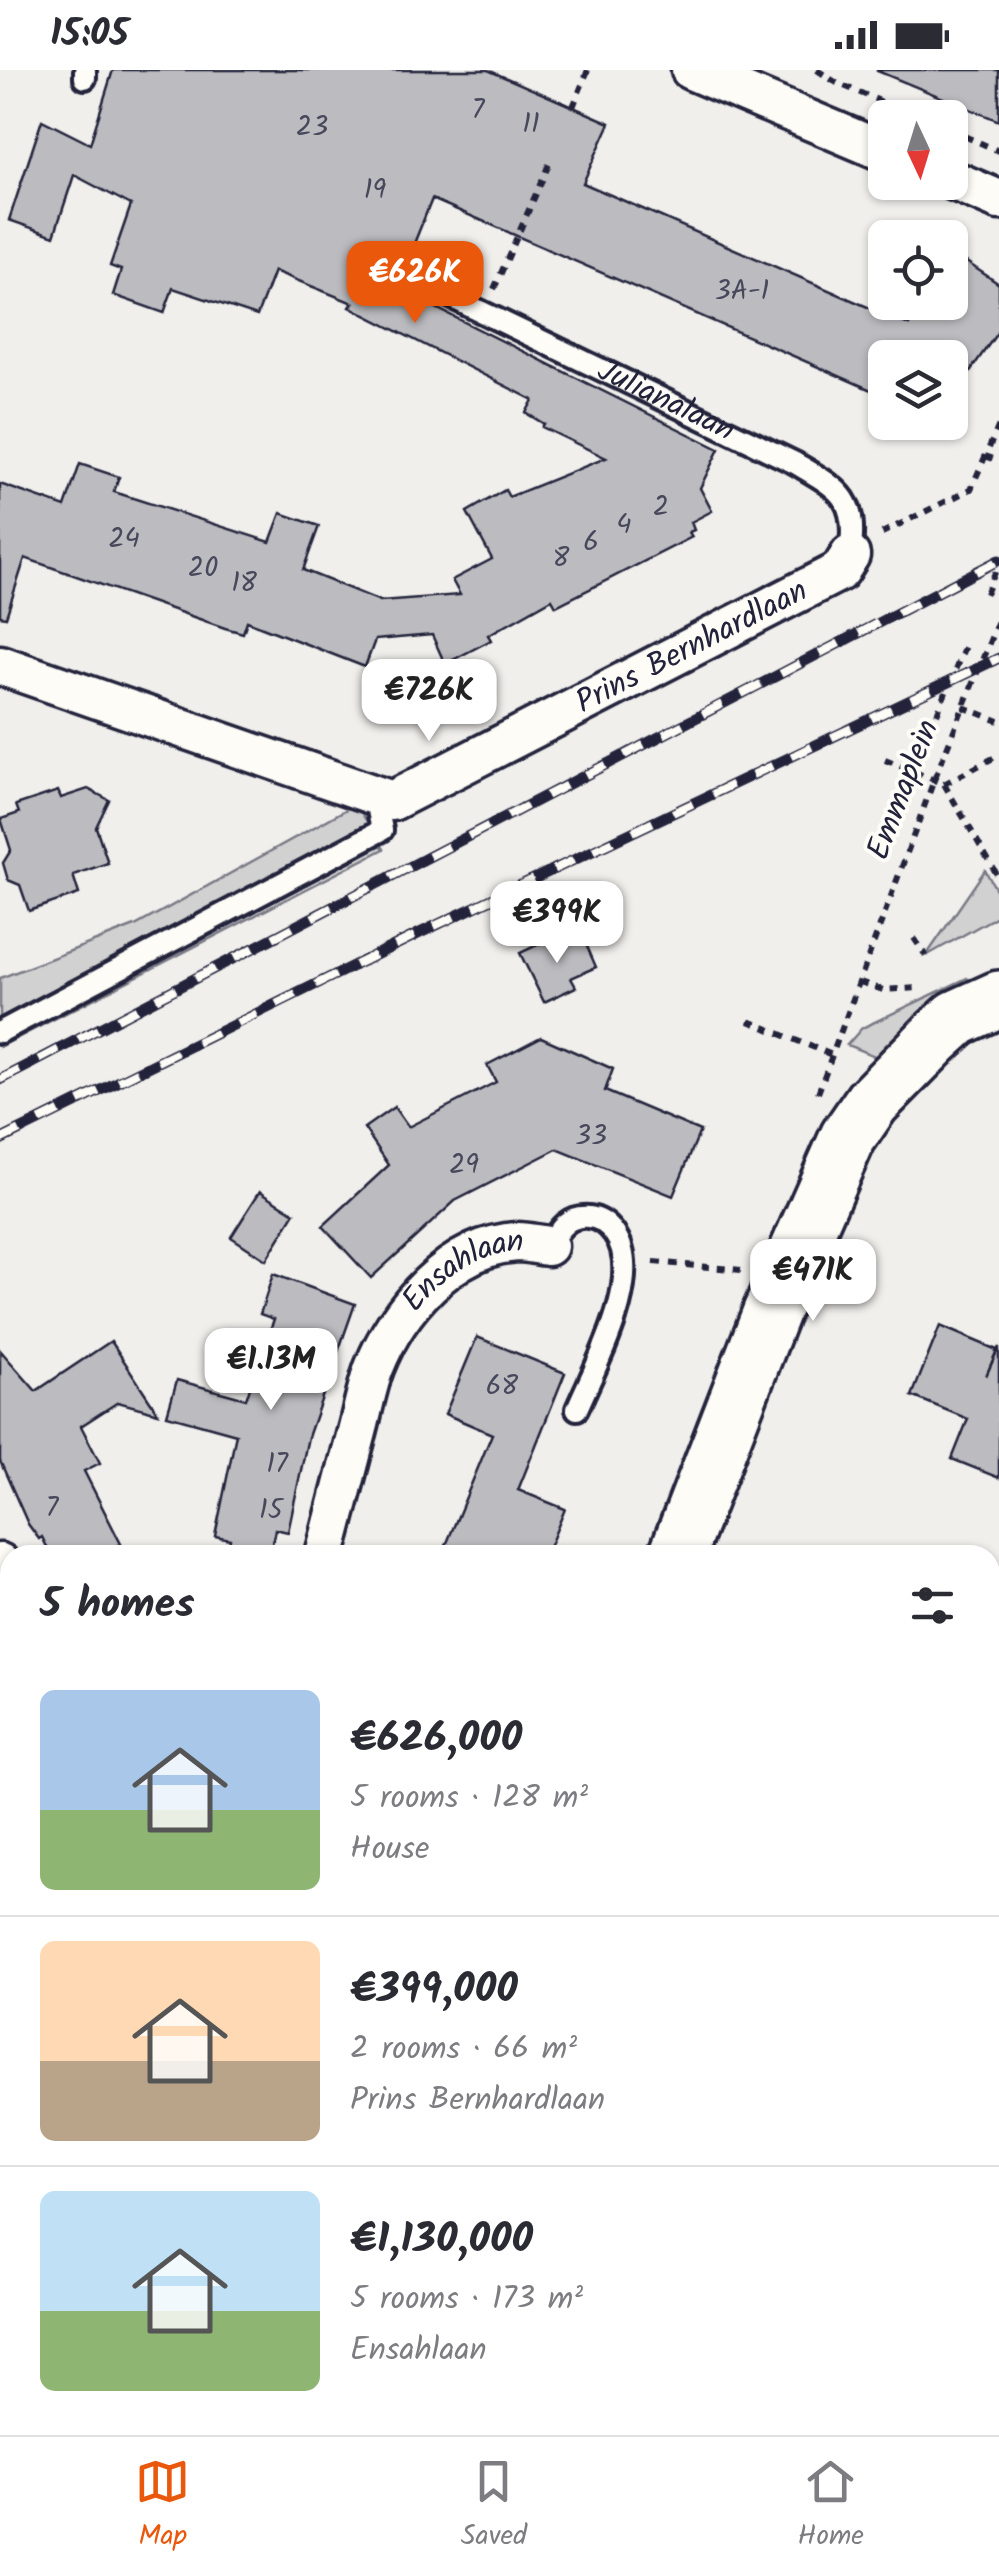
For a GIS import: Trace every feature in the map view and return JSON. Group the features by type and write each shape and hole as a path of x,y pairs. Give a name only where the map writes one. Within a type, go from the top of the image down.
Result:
{"main road":[{"path":"681,1545 771,1312 848,1136 872,1102 957,1018 999,999"},
{"path":"912,1063 999,1036"}],"street":[{"path":"691,70 868,145"},
{"path":"968,187 999,200"},
{"name":"Prins Bernhardlaan","path":"0,664 392,802 840,570 850,555"},
{"name":"Ensahlaan","path":"328,1545 374,1368 397,1324 422,1291 468,1258 492,1247 518,1242 548,1246"}],"lane":[{"name":"Julianalaan","path":"430,287 795,463 838,488 850,514 850,555"},
{"path":"0,1032 382,830 376,795"},
{"path":"548,1246 562,1225 577,1216 596,1218 612,1229 626,1260 614,1320 578,1409"}],"path":[{"path":"573,107 588,70"},
{"path":"817,70 879,100"},
{"path":"968,138 999,151"},
{"path":"484,314 550,162"},
{"path":"850,555 866,540 971,489 996,440 999,425"},
{"path":"985,456 999,461"},
{"path":"986,594 999,563"},
{"name":"Emmaplein","path":"860,982 999,618"},
{"path":"937,714 965,646"},
{"path":"963,706 999,721"},
{"path":"944,784 999,755"},
{"path":"885,760 944,784 999,878"},
{"path":"914,938 926,956"},
{"path":"749,1021 832,1054"},
{"path":"626,1260 752,1271"}],"shaded area":[{"path":"356,804 384,849 0,1047 0,978 135,926"},
{"path":"985,870 999,895 999,915 926,956"},
{"path":"967,978 979,992 913,1023 877,1057 847,1045 862,1028"}],"building":[{"path":"113,70 488,70 610,123 583,183 868,307 868,320 898,320 909,325 911,320 968,320 968,263 999,284 999,330 968,374 968,340 868,340 868,389 432,199 396,288 719,449 700,488 712,511 691,522 692,537 556,606 552,599 488,635 491,640 445,664 432,635 375,640 365,667 247,621 243,633 225,628 25,558 6,617 0,616 0,484 65,507 80,464 119,477 114,492 270,542 281,513 319,526 303,570 380,601 460,595 452,580 492,559 467,512 505,490 509,497 606,458 542,427 544,424 526,413 533,400 350,307 353,303 274,271 257,316 173,288 164,313 113,295 121,270 110,266 131,205 74,175 54,236 9,220 42,120 90,144"},
{"path":"999,70 999,121 968,108 968,100 948,100 877,71"},
{"path":"88,789 109,800 96,827 108,863 73,875 79,894 29,911 20,885 8,880 3,863 11,850 1,819 19,813 16,805 58,791 61,798"},
{"path":"583,937 596,967 571,978 576,987 544,1002 520,953 552,938 558,949"},
{"path":"541,1037 613,1069 605,1091 700,1131 673,1196 557,1149 455,1201 371,1278 323,1226 389,1165 364,1128 394,1107 408,1127 496,1082 487,1065"},
{"path":"260,1191 295,1213 266,1260 231,1237"},
{"path":"273,1274 355,1304 308,1437 288,1532 275,1529 272,1545 229,1545 230,1539 215,1536 236,1434 167,1415 177,1380 246,1399 274,1319 260,1314"},
{"path":"940,1326 997,1350 986,1376 999,1347 999,1478 952,1459 968,1419 912,1396"},
{"path":"477,1337 565,1373 518,1490 565,1509 550,1545 446,1545 492,1434 445,1414"},
{"path":"111,1341 158,1413 118,1402 81,1426 100,1463 84,1471 121,1544 46,1545 28,1524 0,1461 0,1350 36,1391"}],"railway":[{"path":"0,1080 999,560"},
{"path":"0,1140 422,932 999,658"}]}
